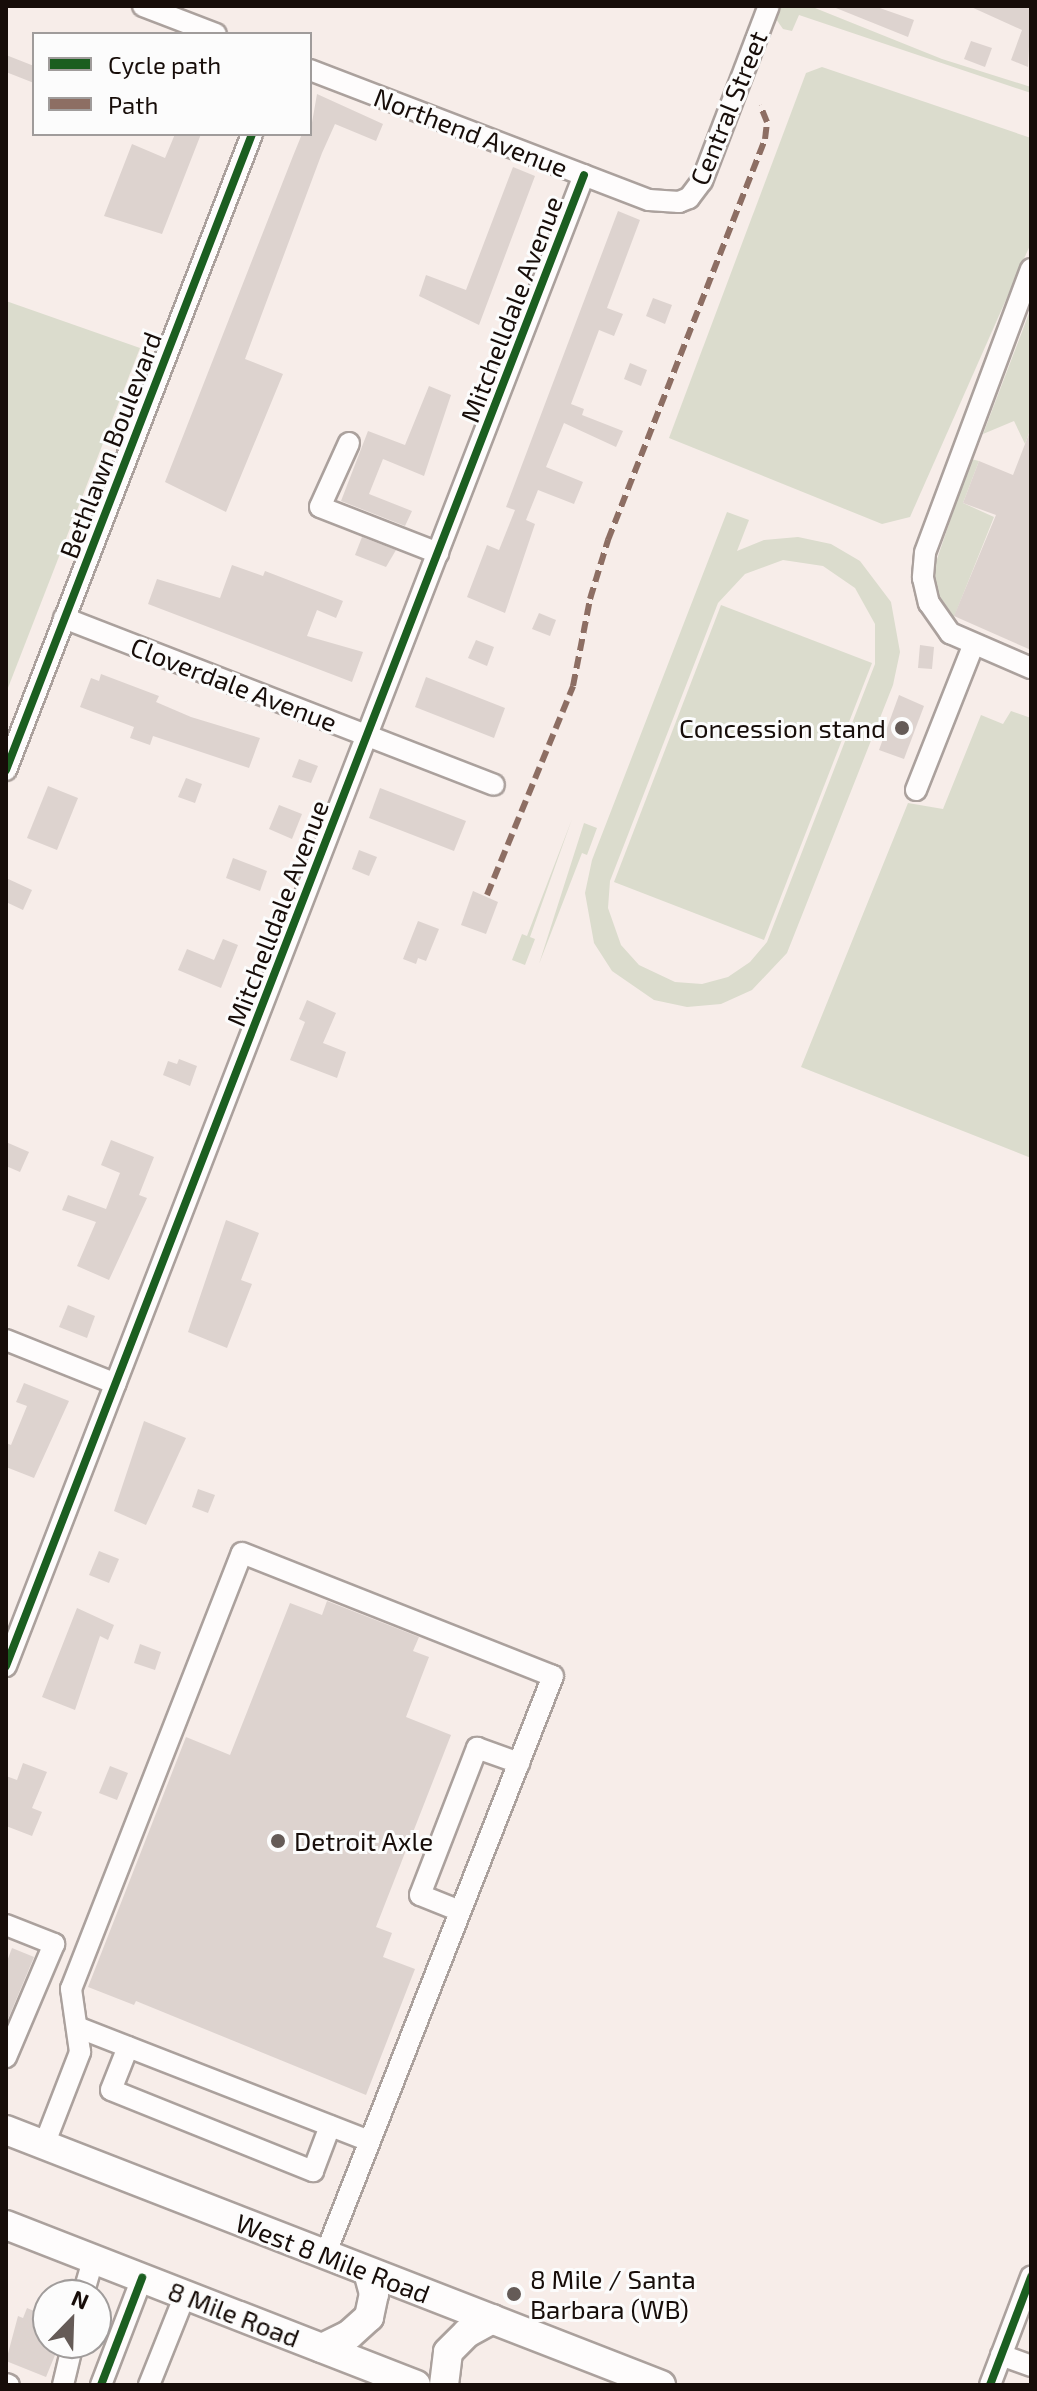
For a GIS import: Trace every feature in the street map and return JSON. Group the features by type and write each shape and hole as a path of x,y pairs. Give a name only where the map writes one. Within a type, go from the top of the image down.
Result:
{"highway":[{"name":"West 8 Mile Road","path":"6,2130 661,2385"},
{"name":"8 Mile Road","path":"6,2225 322,2348 400,2382"},
{"path":"322,2348 349,2335 369,2317 374,2294 368,2272"},
{"path":"444,2385 448,2352 467,2333 492,2319"}],"street":[{"path":"143,6 211,32"},
{"name":"Central Street","path":"679,202 689,198 702,181 769,6"},
{"name":"Northend Avenue","path":"312,71 649,200 679,202"},
{"name":"Bethlawn Boulevard","path":"6,770 251,136"},
{"name":"Mitchelldale Avenue","path":"6,1666 584,175"},
{"path":"1031,269 925,553 923,578 929,603 950,633 973,646 1031,668"},
{"path":"349,443 320,507 438,553"},
{"name":"Cloverdale Avenue","path":"64,618 494,785"},
{"path":"916,790 973,646"},
{"path":"6,1340 116,1384"},
{"path":"44,2145 71,2087 80,2052 71,1989 242,1553 553,1676 325,2255"},
{"path":"460,1911 420,1895 477,1748 519,1763"},
{"path":"6,2057 54,1944 8,1931"},
{"path":"77,2027 369,2141"},
{"path":"128,2047 111,2090 313,2171 330,2126"},
{"path":"87,2279 93,2259"},
{"path":"990,2385 1031,2277"},
{"path":"101,2385 142,2278"},
{"path":"149,2385 185,2295"},
{"path":"1001,2355 1031,2366"},
{"path":"63,2385 69,2359"}],"shaded area":[{"path":"780,6 810,6 942,59 1031,87 1031,93 799,15 792,31 783,29 776,19"},
{"path":"822,67 1031,138 1031,243 910,517 882,524 669,438 806,73"},
{"path":"6,301 140,348 6,693"},
{"path":"1031,308 1031,428 1025,444 1014,421 983,434"},
{"path":"971,459 979,461 963,503 994,517 954,617 936,591 934,568"},
{"path":"727,512 749,520 737,551 764,540 798,537 831,544 860,561 891,602 900,652 893,685 787,953 752,990 721,1004 687,1007 654,1000 612,971 594,943 585,893 592,860","holes":["783,560 823,566 855,588 875,624 875,664 767,942 750,962 728,977 702,984 675,982 639,965 621,945 608,908 610,881 718,603 745,574"]},
{"path":"721,605 872,663 764,940 614,882"},
{"path":"1011,711 1031,718 1031,1158 801,1067 908,803 943,809 981,715 1003,724"},
{"path":"572,819 530,937 535,939 525,965 512,960 522,934 527,936"},
{"path":"584,823 597,828 587,855 582,853 539,964"}],"building":[{"path":"831,6 874,6 914,20 908,37"},
{"path":"969,6 1031,6 1028,67 1011,60 1022,30"},
{"path":"971,41 992,48 985,67 964,59"},
{"path":"6,55 32,65 32,82 6,72"},
{"path":"317,94 383,124 376,141 335,124 322,153 245,359 283,374 226,512 165,482 301,136 312,136"},
{"path":"174,136 200,136 162,234 104,216 132,144 165,158"},
{"path":"513,167 535,176 479,325 419,296 426,275 466,290"},
{"path":"618,211 640,220 607,308 623,314 614,336 599,330 571,404 584,409 582,415 623,431 616,447 564,423 546,467 583,482 574,504 538,490 526,520 535,524 505,613 467,597 487,545 499,550 515,510 506,507"},
{"path":"653,298 672,305 665,324 646,316"},
{"path":"630,363 647,370 641,386 624,379"},
{"path":"429,386 451,395 424,476 383,459 369,494 412,511 405,526 341,501 368,431 405,445"},
{"path":"1030,431 1031,650 954,616 996,515 963,503 979,461 1013,475"},
{"path":"362,537 396,550 386,567 355,555"},
{"path":"232,565 263,576 265,571 343,601 336,618 317,610 307,636 363,652 352,682 148,604 157,579 220,598"},
{"path":"539,613 556,620 550,636 532,629"},
{"path":"476,640 494,647 487,666 468,658"},
{"path":"920,645 934,647 932,669 918,668"},
{"path":"101,674 159,696 156,702 191,717 260,738 249,768 153,736 150,745 130,738 134,727 80,707 91,678 99,681"},
{"path":"426,677 505,708 494,738 415,707"},
{"name":"Concession stand","path":"899,695 924,706 904,759 879,750"},
{"path":"299,759 318,766 311,783 292,777"},
{"path":"186,778 202,784 195,803 178,797"},
{"path":"48,786 78,798 57,850 27,838"},
{"path":"380,788 466,821 454,851 369,818"},
{"path":"279,805 302,814 292,839 269,829"},
{"path":"359,850 377,857 369,876 352,869"},
{"path":"233,858 267,871 260,891 226,878"},
{"path":"6,878 32,890 23,910 6,902"},
{"path":"473,891 498,902 486,934 461,925"},
{"path":"418,921 439,929 426,961 418,958 416,964 403,959"},
{"path":"223,939 238,945 221,988 178,970 187,949 214,960"},
{"path":"307,1000 336,1013 323,1043 346,1052 337,1078 290,1060 305,1022 299,1019"},
{"path":"179,1059 197,1066 190,1086 163,1075 168,1061 177,1064"},
{"path":"111,1140 154,1157 139,1195 147,1198 109,1280 77,1266 96,1222 62,1210 68,1195 106,1209 120,1173 101,1165"},
{"path":"6,1142 29,1152 20,1172 6,1166"},
{"path":"226,1220 259,1233 241,1280 252,1284 227,1348 188,1332"},
{"path":"68,1305 95,1316 87,1338 59,1327"},
{"path":"24,1383 69,1401 34,1478 6,1467 6,1443 11,1445 27,1406 16,1402"},
{"path":"144,1421 186,1438 146,1525 114,1511"},
{"path":"198,1489 215,1495 208,1513 192,1507"},
{"path":"99,1551 119,1559 109,1583 89,1575"},
{"name":"Detroit Axle","path":"327,1601 419,1637 413,1651 429,1657 406,1717 451,1735 376,1927 392,1933 383,1957 415,1969 366,2095 136,2001 134,2005 88,1987 186,1737 230,1755 290,1603 322,1615"},
{"path":"77,1608 114,1625 108,1640 100,1636 75,1710 42,1697"},
{"path":"140,1644 161,1652 155,1670 134,1663"},
{"path":"23,1763 47,1772 32,1808 42,1812 32,1836 6,1826 6,1776 17,1780"},
{"path":"110,1766 128,1773 117,1800 99,1793"},
{"path":"12,1948 34,1957 6,2024 6,1964"},
{"path":"27,2308 32,2310 32,2359 53,2359 46,2377 6,2361 18,2316 23,2318"}],"marked path":[{"path":"487,895 573,686 590,599 608,540 765,139 767,122 760,105"}],"cycle path":[{"path":"6,770 251,136"},
{"path":"6,1666 584,175"},
{"path":"990,2385 1031,2277"},
{"path":"101,2385 142,2278"}],"place":[{"name":"Concession stand","path":"902,728"},
{"name":"Detroit Axle","path":"278,1841"},
{"name":"8 Mile / Santa Barbara (WB)","path":"514,2294"}]}
